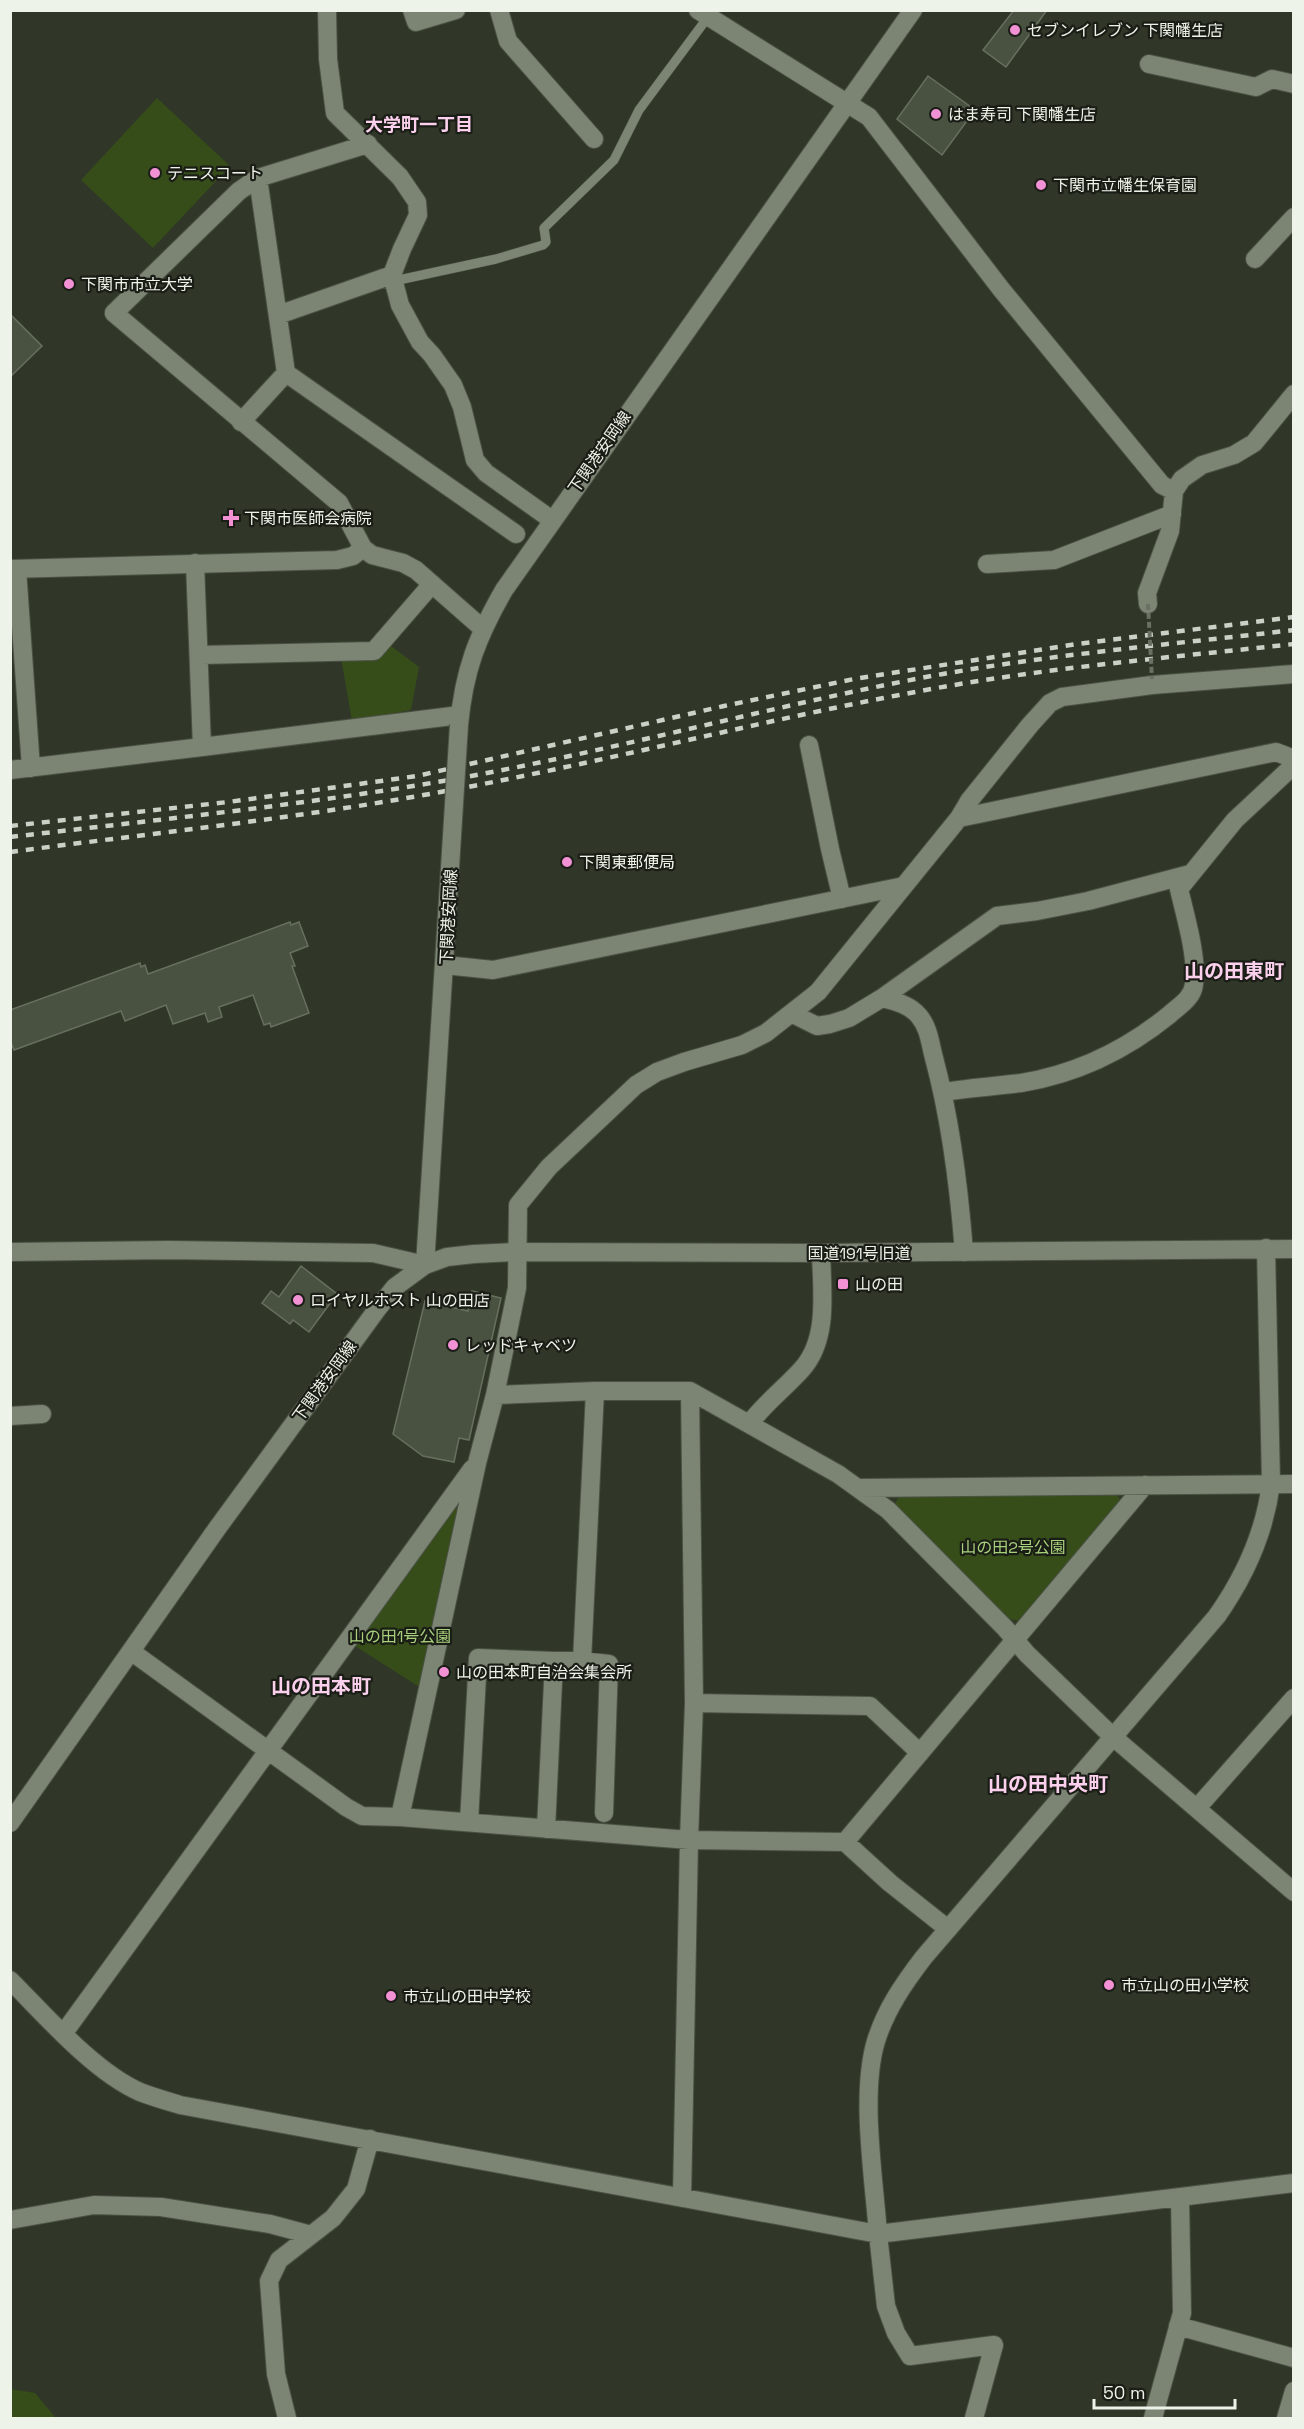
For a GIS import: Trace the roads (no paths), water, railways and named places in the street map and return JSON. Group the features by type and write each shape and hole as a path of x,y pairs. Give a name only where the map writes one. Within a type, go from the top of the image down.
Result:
{"street":[{"path":"327,10 328,59 335,113 400,177 417,202 418,215 402,249 393,278 400,305 411,330 453,385 462,407 475,459 486,473 552,519"},
{"path":"412,10 416,22 456,10"},
{"path":"499,10 508,41 594,140"},
{"name":"下関港安岡線","path":"10,1823 216,1530 378,1308 395,1287 425,1265 460,720 465,682 482,628 504,590 552,519 913,10"},
{"path":"703,14 869,117 960,236 1109,423 1162,485 1174,491"},
{"path":"1149,64 1256,87 1272,79 1293,84"},
{"path":"368,144 258,178 239,191 114,313 339,502 363,548 372,555 403,563 416,570 482,628"},
{"path":"258,178 286,373 516,534"},
{"path":"1255,259 1293,217"},
{"path":"278,315 393,278"},
{"path":"241,422 286,373"},
{"path":"1148,604 1146,593 1170,531 1174,491 1191,471 1244,450 1254,443 1293,394"},
{"path":"987,564 1054,560 1172,514"},
{"path":"31,768 14,569 337,560 353,556 363,548"},
{"path":"195,563 202,747"},
{"path":"199,655 374,651 432,584"},
{"path":"400,1817 517,1288 518,1205 549,1167 636,1085 657,1072 750,1041 766,1033 818,992 958,818 969,801 1050,703 1062,697 1152,682 1293,674"},
{"path":"10,770 460,720"},
{"path":"809,745 842,899"},
{"path":"958,818 1276,752 1293,759"},
{"path":"944,1092 1022,1082 1092,1063 1142,1035 1187,1000 1195,983 1188,922 1179,889 1235,820 1293,765"},
{"path":"793,1014 816,1026 825,1026 849,1018 882,998 997,916 1088,901 1190,874"},
{"path":"445,965 493,970 904,886"},
{"path":"882,998 899,1002 918,1014 927,1029 944,1092 960,1205 964,1252"},
{"path":"974,2418 994,2345 910,2356 896,2333 885,2306 870,2107 870,2079 876,2042 890,2006 900,1990 948,1929 1112,1736 1178,1663 1225,1604 1257,1545 1268,1509 1271,1483 1266,1248"},
{"name":"国道191号旧道","path":"425,1265 447,1257 518,1252 821,1253 1293,1249"},
{"path":"10,1252 170,1250 373,1253 425,1265"},
{"path":"750,1423 803,1368 813,1354 820,1329 821,1253"},
{"path":"495,1395 595,1390 690,1390 859,1488 888,1510 1112,1736 1293,1892"},
{"path":"582,1661 595,1390"},
{"path":"682,2198 694,1703 690,1390"},
{"path":"10,1416 42,1414"},
{"path":"63,2034 269,1753 477,1463"},
{"path":"859,1488 1293,1484"},
{"path":"845,1842 1145,1485"},
{"path":"132,1652 269,1753 346,1807 362,1815 689,1840 845,1842 890,1883 948,1929"},
{"path":"469,1822 478,1658 609,1664 603,1813"},
{"path":"546,1829 554,1660"},
{"path":"1197,1808 1293,1698"},
{"path":"694,1703 870,1706 921,1753"},
{"path":"10,1980 63,2034 101,2067 139,2091 180,2105 878,2234 1293,2183"},
{"path":"287,2418 276,2374 269,2281 279,2260 333,2218 356,2189 370,2139"},
{"path":"1153,2418 1182,2313 1180,2198"},
{"path":"10,2220 94,2205 162,2207 259,2222 310,2235"},
{"path":"1178,2326 1293,2358"},
{"path":"1286,2418 1293,2391"}],"lane":[{"path":"393,278 496,259 543,245 546,242 544,228 614,160 639,110 703,14"}],"railway":[{"path":"10,826 228,802 417,776 724,706 854,679 1077,644 1294,617"},
{"path":"10,837 266,807 419,785 484,774 937,675 1070,655 1294,630"},
{"path":"10,852 265,820 418,796 548,771 872,700 937,688 1025,674 1294,644"}],"place":[{"name":"セブンイレブン 下関幡生店","path":"1015,30"},
{"name":"はま寿司 下関幡生店","path":"936,114"},
{"name":"テニスコート","path":"155,173"},
{"name":"下関市立幡生保育園","path":"1041,185"},
{"name":"下関市市立大学","path":"69,284"},
{"name":"下関市医師会病院","path":"231,518"},
{"name":"下関東郵便局","path":"567,862"},
{"name":"山の田","path":"843,1284"},
{"name":"ロイヤルホスト 山の田店","path":"298,1300"},
{"name":"レッドキャベツ","path":"453,1345"},
{"name":"山の田本町自治会集会所","path":"444,1672"},
{"name":"市立山の田小学校","path":"1109,1985"},
{"name":"市立山の田中学校","path":"391,1996"}],"district":[{"name":"大学町一丁目","path":"419,125"},
{"name":"山の田東町","path":"1234,971"},
{"name":"山の田本町","path":"321,1686"},
{"name":"山の田中央町","path":"1048,1784"}],"park label":[{"name":"山の田2号公園","path":"1013,1547"},
{"name":"山の田1号公園","path":"400,1636"}]}
